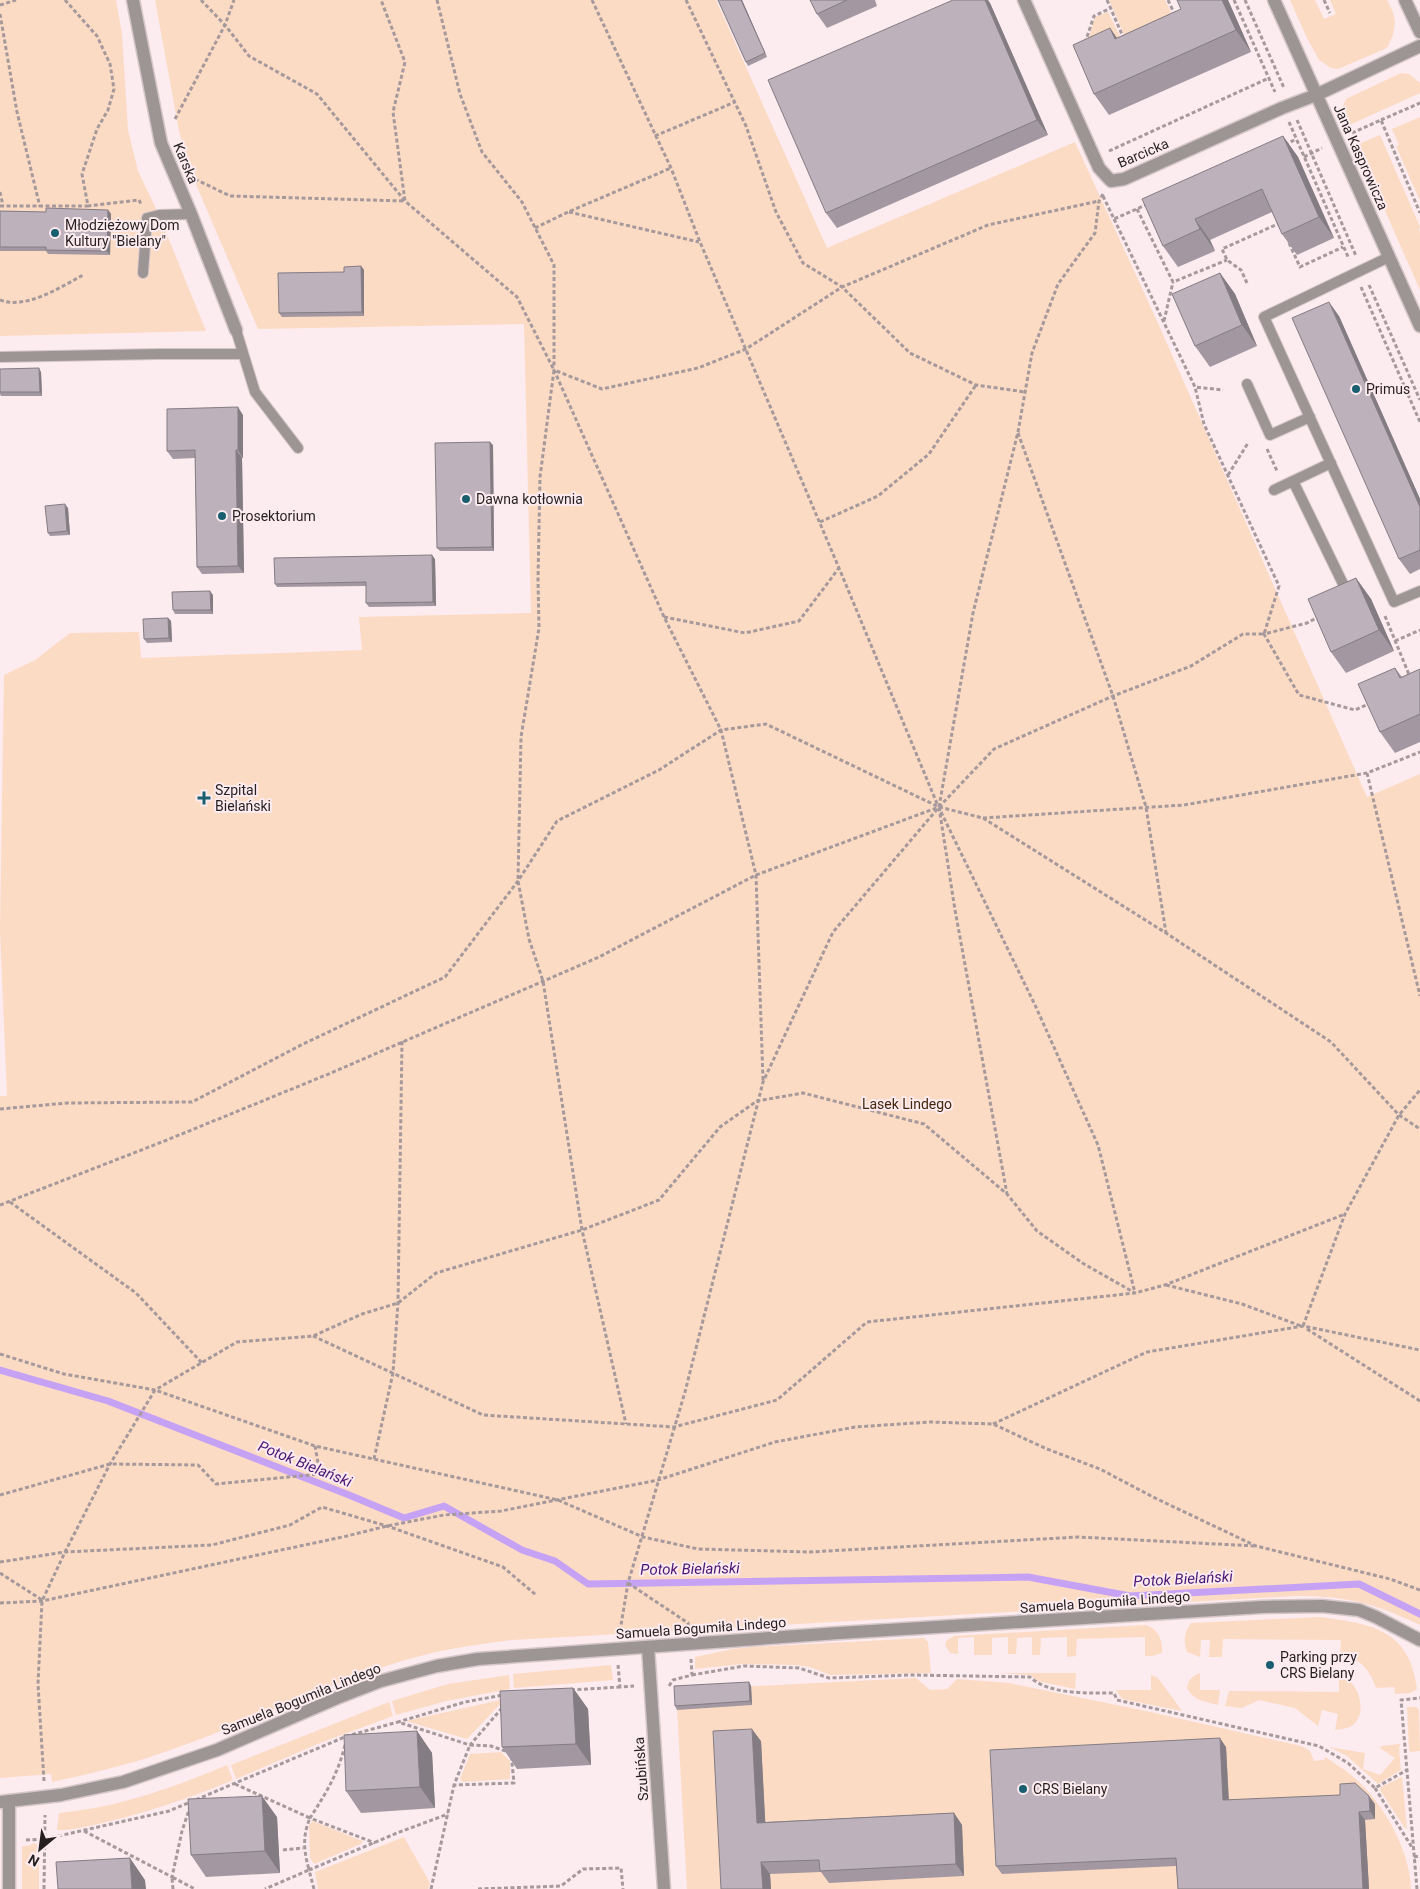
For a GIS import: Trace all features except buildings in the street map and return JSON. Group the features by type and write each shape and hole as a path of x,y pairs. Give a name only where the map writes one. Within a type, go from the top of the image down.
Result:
{"street":[{"name":"Karska","path":"133,0 161,143 236,330"},
{"name":"Barcicka","path":"1024,0 1099,168 1111,181 1124,179 1286,106 1316,95 1420,46"},
{"name":"Jana Kasprowicza","path":"1274,0 1420,326"},
{"path":"1405,0 1420,32"},
{"name":"Samuela Bogumiła Lindego","path":"5,1801 45,1798 106,1787 217,1750 337,1698 398,1676 437,1666 478,1659 839,1633 1262,1607 1339,1607 1367,1613 1420,1640"},
{"name":"Szubińska","path":"648,1647 664,1889"},
{"path":"5,1801 9,1841 9,1889"}],"lane":[{"path":"144,273 147,218 159,215 191,214"},
{"path":"1389,258 1264,317 1394,602 1420,591"},
{"path":"236,330 255,392 298,448"},
{"path":"0,357 243,354"},
{"path":"1247,384 1270,435 1310,417"},
{"path":"1331,464 1284,486 1346,590"}],"path":[{"path":"0,5 16,0"},
{"path":"65,0 97,36 110,64 114,89 108,110 97,129 82,174 88,206"},
{"path":"202,0 225,25 249,56 317,94 405,202 517,298 554,370 664,617 721,730 756,875 763,1082"},
{"path":"161,143 225,25 234,0"},
{"path":"381,0 405,62 393,112 405,202"},
{"path":"437,0 460,94 482,152 522,202 554,265 554,370 540,476 538,579 540,628 521,737 518,881 528,939 543,981 582,1230 626,1424"},
{"path":"592,0 671,168 700,242 939,807 1035,1005 1098,1145 1135,1294"},
{"path":"686,0 746,126 776,212 803,263 842,287 910,354 976,385 1025,392"},
{"path":"1107,0 1128,47"},
{"path":"1168,0 1176,18 1169,21"},
{"path":"1234,0 1269,78 1311,153 1420,422"},
{"path":"1245,0 1286,106 1296,139 1344,247 1359,272 1420,400"},
{"path":"1324,0 1330,13"},
{"path":"1083,49 1094,16 1111,8"},
{"path":"0,14 17,112 40,207"},
{"path":"1115,43 1132,36"},
{"path":"1106,152 1269,78"},
{"path":"655,136 734,102"},
{"path":"1304,157 1420,103"},
{"path":"1381,120 1420,213"},
{"path":"1279,147 1296,139"},
{"path":"172,168 230,196 405,202"},
{"path":"535,228 671,168"},
{"path":"1007,1194 955,910 939,807 973,613 1018,432 1032,353 1058,284 1094,232 1099,201 1111,181"},
{"path":"0,192 1,206 88,206 139,200 147,218"},
{"path":"1103,195 1195,387 1204,424 1279,586 1264,634 1299,695 1355,710 1372,702"},
{"path":"554,370 602,389 698,368 746,349 842,287 988,224 1099,201"},
{"path":"1114,219 1155,202"},
{"path":"1137,209 1174,282 1164,322"},
{"path":"568,212 700,242"},
{"path":"1247,283 1241,270 1227,260 1222,249 1280,223"},
{"path":"1288,241 1300,267 1344,247"},
{"path":"1174,282 1227,260"},
{"path":"0,300 8,304 40,298 83,275"},
{"path":"820,522 878,496 929,454 976,385"},
{"path":"1195,387 1223,390"},
{"path":"1018,432 1113,696 1146,806 1166,933"},
{"path":"1264,442 1284,486"},
{"path":"1228,476 1248,443"},
{"path":"664,617 745,632 799,621 839,568"},
{"path":"1382,608 1413,685"},
{"path":"617,1649 628,1583 688,1382 763,1082 833,932 939,807 994,749 1113,696 1190,666 1243,634 1264,634 1307,623 1327,612"},
{"path":"1395,641 1420,630"},
{"path":"0,1109 68,1103 192,1102 303,1044 445,977 518,881 557,820 659,770 721,730 766,724 939,807 983,818 1166,933 1331,1042 1399,1115 1420,1129"},
{"path":"983,818 1184,805 1367,773 1420,752"},
{"path":"1367,773 1420,996"},
{"path":"0,1205 286,1092 599,957 756,875 939,807"},
{"path":"374,1459 393,1373 398,1303 402,1041"},
{"path":"1303,1326 1346,1214 1399,1115 1420,1090"},
{"path":"44,1889 45,1798 38,1684 42,1601 110,1464 155,1390 237,1342 313,1336 362,1314 398,1303 436,1273 582,1230 659,1200 720,1127 758,1101 803,1093 924,1124 1007,1194 1036,1231 1084,1264 1135,1294"},
{"path":"10,1202 136,1293 202,1363"},
{"path":"313,1336 483,1415 674,1428 777,1400 867,1322 1135,1294 1165,1285 1346,1214"},
{"path":"1165,1285 1242,1304 1303,1326 1420,1350"},
{"path":"993,1424 1147,1352 1303,1326 1420,1401"},
{"path":"0,1354 64,1374 155,1390 314,1446 558,1500 643,1537 698,1549 810,1552 1078,1537 1256,1546 1390,1578 1420,1590"},
{"path":"0,1603 42,1601 387,1526 444,1515 501,1511 658,1480 775,1442 855,1427 930,1422 993,1424 1047,1449 1100,1469 1153,1497 1256,1546"},
{"path":"0,1495 110,1464 198,1465 216,1484 302,1477 320,1474 314,1446"},
{"path":"0,1562 65,1552 212,1545 290,1525 322,1507 387,1526 503,1567 536,1595"},
{"path":"0,1573 42,1601"},
{"path":"692,1674 744,1666 799,1668 829,1678 910,1676 1030,1677 1036,1683 1071,1692 1114,1693 1117,1700 1319,1746 1348,1763 1375,1788 1414,1849"},
{"path":"563,1690 620,1687"},
{"path":"9,1841 44,1839 169,1811 347,1736 465,1702 507,1694"},
{"path":"1417,1889 1400,1700 1420,1698"},
{"path":"431,1889 454,1785 470,1745 504,1706"},
{"path":"398,1722 470,1745 491,1746 512,1753 514,1783 454,1785"},
{"path":"314,1889 304,1848 304,1830 331,1785 340,1765 347,1736"},
{"path":"1375,1788 1406,1770"},
{"path":"234,1784 310,1818 375,1843"},
{"path":"172,1889 172,1877 182,1831 191,1802"},
{"path":"265,1889 448,1814"},
{"path":"84,1831 195,1889"},
{"path":"283,1850 304,1848"},
{"path":"1414,1857 1420,1856"},
{"path":"478,1889 561,1886 583,1869 621,1868 623,1889"}],"green space":[{"path":"0,0 116,0 122,34 128,130 138,171 159,215 206,331 0,336"},
{"name":"Lasek Lindego","path":"155,0 716,0 827,248 1075,142 1157,321 1367,797 1420,774 1420,1625 1388,1611 1360,1602 1330,1597 1295,1596 512,1640 448,1650 386,1666 188,1744 119,1766 52,1782 51,1774 0,1778 0,1096 7,1096 0,930 4,675 35,660 70,633 139,632 141,658 362,650 359,617 531,613 524,324 258,329 192,175 179,131"},
{"path":"1109,0 1165,0 1173,16 1127,36 1124,34"},
{"path":"1290,0 1315,0 1324,19 1336,14 1330,0 1387,0 1393,12 1395,22 1393,35 1387,48 1338,69 1331,68 1319,60"},
{"path":"1108,12 1121,38 1084,53 1095,17"},
{"path":"1401,73 1409,74 1420,83 1420,93 1347,126 1342,108 1346,99"},
{"path":"1420,117 1420,201 1396,146 1399,145 1392,129"},
{"path":"1380,135 1420,227 1420,290 1356,145"},
{"path":"1320,1617 1356,1623 1385,1633 1397,1642 1406,1653 1413,1669 1417,1689 1410,1693 1395,1694 1394,1687 1376,1688 1371,1676 1363,1666 1353,1659 1340,1657 1341,1640 1223,1639 1222,1657 1209,1657 1210,1640 1201,1640 1200,1657 1187,1652 1186,1648 1185,1637 1191,1623"},
{"path":"1145,1625 1159,1635 1162,1653 1145,1656 1145,1637 1077,1639 1076,1656 1067,1657 1067,1637 1041,1638 1040,1655 1032,1655 1032,1637 1017,1638 1016,1654 1008,1654 1008,1637 992,1638 992,1655 974,1655 974,1637 958,1638 958,1654 950,1653 945,1645 947,1640 954,1636"},
{"path":"924,1638 928,1642 931,1673 830,1675 810,1667 796,1665 742,1664 695,1669 695,1657 733,1649"},
{"path":"611,1665 613,1680 514,1688 513,1674"},
{"path":"995,1673 1076,1673 1075,1689 1037,1681 1031,1675"},
{"path":"1200,1673 1200,1690 1220,1690 1218,1705 1196,1698 1187,1688 1191,1678"},
{"path":"509,1675 510,1689 446,1701 396,1715 392,1701 448,1684"},
{"path":"1151,1675 1158,1678 1182,1711 1122,1699 1116,1690 1151,1690"},
{"path":"1339,1675 1351,1683 1359,1696 1360,1711 1358,1718 1352,1726 1347,1728 1335,1730 1338,1714 1322,1710 1318,1726 1295,1708 1259,1700 1242,1708 1225,1706 1229,1691 1339,1692"},
{"name":"CRS Bielany","path":"916,1678 930,1690 947,1689 957,1679 1009,1683 1146,1711 1301,1746 1310,1751 1314,1761 1324,1760 1325,1757 1345,1770 1373,1798 1392,1826 1400,1842 1406,1858 1411,1889 687,1889 676,1690"},
{"path":"505,1699 467,1739 406,1721"},
{"path":"389,1702 393,1716 320,1743 236,1779 231,1765"},
{"path":"1407,1707 1416,1707 1419,1710 1420,1751 1411,1752 1409,1750"},
{"path":"1400,1744 1401,1770 1378,1784 1347,1756 1329,1747 1365,1753 1363,1769 1380,1775 1395,1758 1380,1748 1381,1746"},
{"path":"501,1752 510,1761 510,1779 463,1782 460,1779 470,1754"},
{"path":"227,1765 233,1780 199,1794 112,1821 76,1829 57,1830 59,1813 84,1810 139,1797"},
{"path":"1402,1777 1407,1829 1380,1790 1381,1787"},
{"path":"313,1821 363,1843 314,1864 310,1858 309,1825"},
{"path":"404,1837 430,1883 428,1889 318,1889 315,1872"},
{"path":"34,1843 39,1845 39,1889 22,1889 22,1846"}],"waterway":[{"name":"Potok Bielański","path":"0,1370 108,1401 404,1518 444,1506 522,1550 555,1561 588,1584 1028,1577 1130,1596 1359,1584 1420,1614"}],"place":[{"name":"Młodzieżowy Dom Kultury \"Bielany\"","path":"55,233"},
{"name":"Primus","path":"1356,389"},
{"name":"Dawna kotłownia","path":"466,499"},
{"name":"Prosektorium","path":"222,516"},
{"name":"Szpital Bielański","path":"204,798"},
{"name":"Parking przy CRS Bielany","path":"1270,1665"},
{"name":"CRS Bielany","path":"1023,1789"}]}
